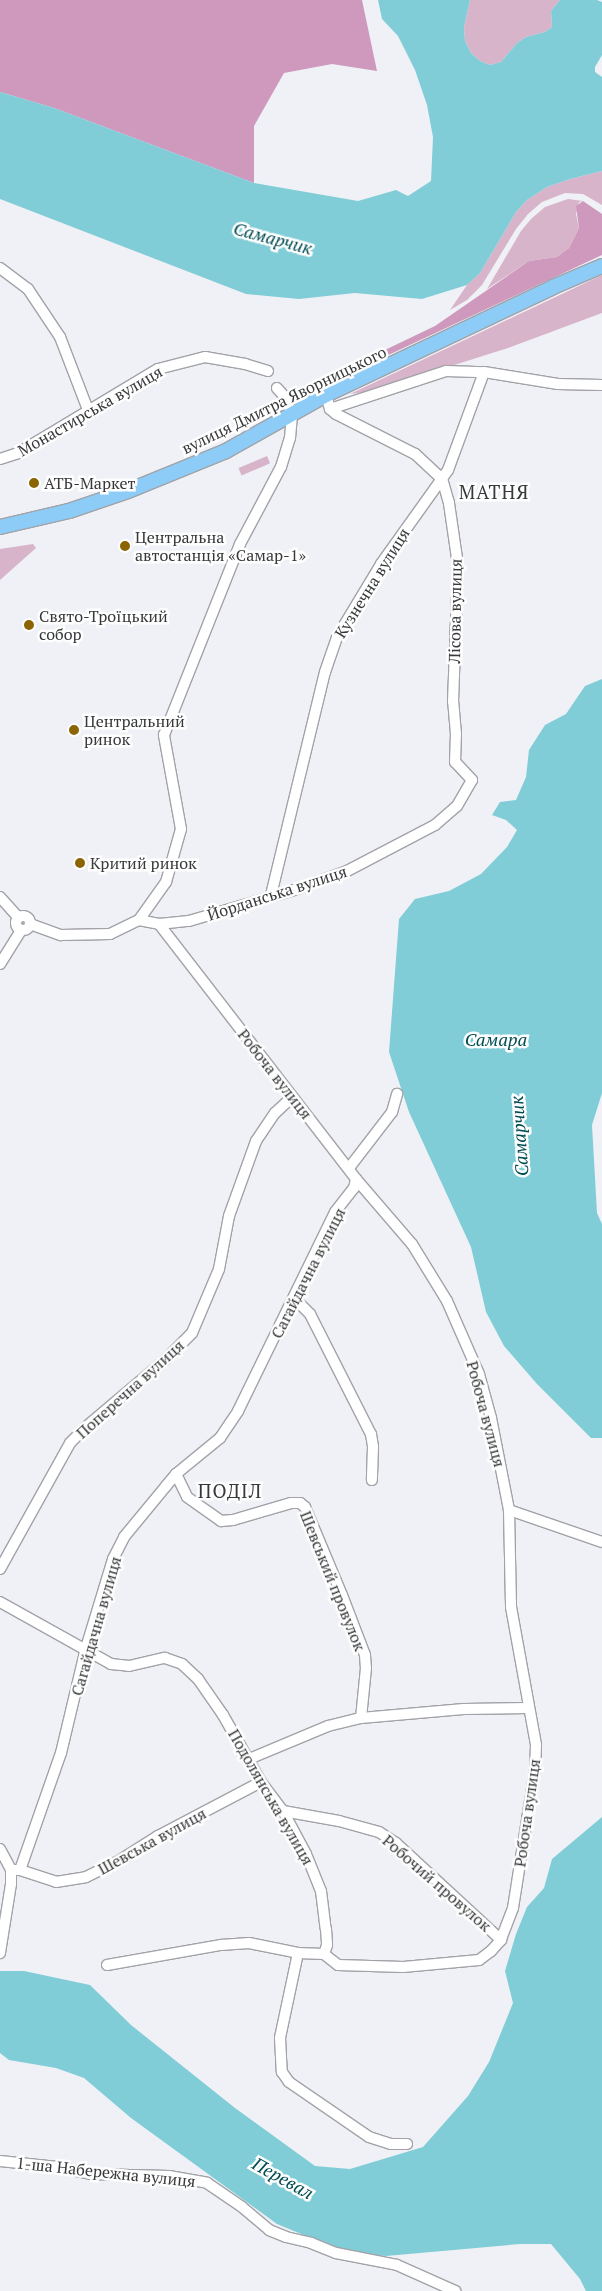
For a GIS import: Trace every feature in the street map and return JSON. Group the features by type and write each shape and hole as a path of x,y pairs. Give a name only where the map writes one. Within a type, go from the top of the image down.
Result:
{"highway":[{"name":"вулиця Дмитра Яворницького","path":"0,528 69,511 155,481 226,451 326,395 602,266"}],"street":[{"path":"0,268 28,289 60,337 88,410"},
{"name":"Монастирська вулиця","path":"0,460 18,453 158,370 205,357 245,364 268,371"},
{"path":"330,409 446,372 484,372 558,384 602,386"},
{"name":"Кузнечна вулиця","path":"271,895 323,681 337,637 381,564 442,479 458,449 484,372"},
{"path":"0,897 19,918 27,918 30,924 61,935 110,934 139,920 166,882 181,828 164,735 240,544 281,467 290,438 292,414 285,397 277,388"},
{"path":"326,395 330,409 336,414 415,454 442,479"},
{"name":"Лісова вулиця","path":"442,479 449,503 458,565 453,702 456,734 455,762 472,780"},
{"name":"Йорданська вулиця","path":"139,920 159,924 189,921 271,895 294,890 347,871 436,825 457,806 472,780"},
{"path":"19,918 16,924 20,930"},
{"path":"20,930 27,929 30,924"},
{"name":"Робоча вулиця","path":"159,924 356,1179 412,1244 447,1301 479,1374 488,1409 508,1510 511,1607 536,1745 535,1769 513,1908 501,1940"},
{"path":"0,964 20,930"},
{"path":"349,1168 392,1112 397,1094"},
{"name":"Поперечна вулиця","path":"0,1569 59,1459 70,1443 87,1426 165,1360 192,1333 219,1269 229,1216 256,1141 264,1126 292,1097"},
{"name":"Сагайдачна вулиця","path":"0,1953 15,1870 62,1753 86,1648 113,1559 124,1537 176,1474 220,1438 238,1411 335,1212 354,1188 356,1179"},
{"path":"294,1298 310,1314 371,1434 372,1480"},
{"name":"Шевський провулок","path":"176,1474 187,1497 221,1521 233,1520 291,1503 300,1503 305,1507 342,1595 364,1655 366,1668 361,1718"},
{"path":"508,1510 602,1542"},
{"name":"Подолянська вулиця","path":"0,1602 86,1648 111,1664 129,1666 165,1658 182,1664 198,1680 223,1715 261,1782 283,1811 306,1854 321,1891 327,1945 324,1954"},
{"path":"249,1759 328,1726 361,1718 464,1708 528,1708"},
{"name":"Шевська вулиця","path":"15,1870 56,1882 86,1877 118,1862 158,1836 261,1782"},
{"name":"Робочий провулок","path":"283,1811 340,1821 378,1832 396,1843 501,1940"},
{"path":"0,1849 15,1870"},
{"path":"107,1964 221,1945 249,1943 298,1954 324,1954 338,1965 403,1967 449,1961 479,1960 501,1940"},
{"path":"298,1954 280,2038 282,2072 289,2082 369,2137 391,2144 408,2144"},
{"name":"1-ша Набережна вулиця","path":"0,2161 58,2167 91,2174 169,2176 207,2183 242,2207 269,2230 336,2253 397,2265 455,2291"}],"shaded area":[{"path":"0,0 362,0 377,71 332,64 284,73 254,126 254,183 54,108 0,92"},
{"path":"470,0 560,0 551,11 552,27 545,32 526,37 517,43 501,62 490,65 480,61 471,53 465,41 464,27"},
{"path":"602,171 602,205 583,194 565,193 542,202 528,214 516,229 482,285 467,300 450,310 467,285 480,273 516,212 527,200 547,187"},
{"path":"568,199 583,201 579,202 576,214 579,228 569,248 557,257 529,261 487,289 521,231 531,219 545,207"},
{"path":"583,201 602,214 602,255 333,381 362,361 435,326 529,261 557,257 569,248 579,228 576,206"},
{"path":"602,275 602,313 508,348 372,391 350,394"},
{"path":"267,456 270,463 242,475 238,468"},
{"path":"33,544 36,548 0,580 0,549"}],"water":[{"name":"Самарчик","path":"378,0 470,0 464,27 465,41 471,53 480,61 490,65 501,62 517,43 526,37 545,32 552,27 551,11 560,0 597,0 602,2 602,55 595,67 595,72 602,77 602,171 547,187 527,200 516,212 480,273 467,285 422,299 355,293 299,299 246,294 0,199 0,92 54,108 254,183 358,201 396,190 408,196 431,181 433,137 427,105 415,70 398,36 382,19"},
{"name":"Самара","path":"602,679 602,1093 592,1125 597,1213 602,1224 602,1438 591,1438 537,1384 504,1346 486,1312 471,1247 409,1112 389,1052 399,919 415,899 449,891 481,874 507,847 517,830 506,820 492,815 500,802 516,800 526,777 529,750 545,725 566,714 585,686"},
{"name":"Перевал","path":"602,1817 602,2291 586,2291 580,2279 551,2244 520,2244 386,2256 347,2253 277,2224 131,2118 84,2078 56,2068 9,2060 0,2053 0,1971 24,1971 90,1985 131,2025 235,2108 315,2166 350,2169 423,2147 468,2096 489,2062 513,2003 505,1971 516,1934 527,1907 544,1888 552,1859"}],"place":[{"name":"АТБ-Маркет","path":"34,483"},
{"name":"Центральна автостанція «Самар-1»","path":"125,546"},
{"name":"Свято-Троїцький собор","path":"29,625"},
{"name":"Центральний ринок","path":"74,730"},
{"name":"Критий ринок","path":"80,863"}],"district":[{"name":"МАТНЯ","path":"494,492"},
{"name":"ПОДІЛ","path":"230,1491"}]}
